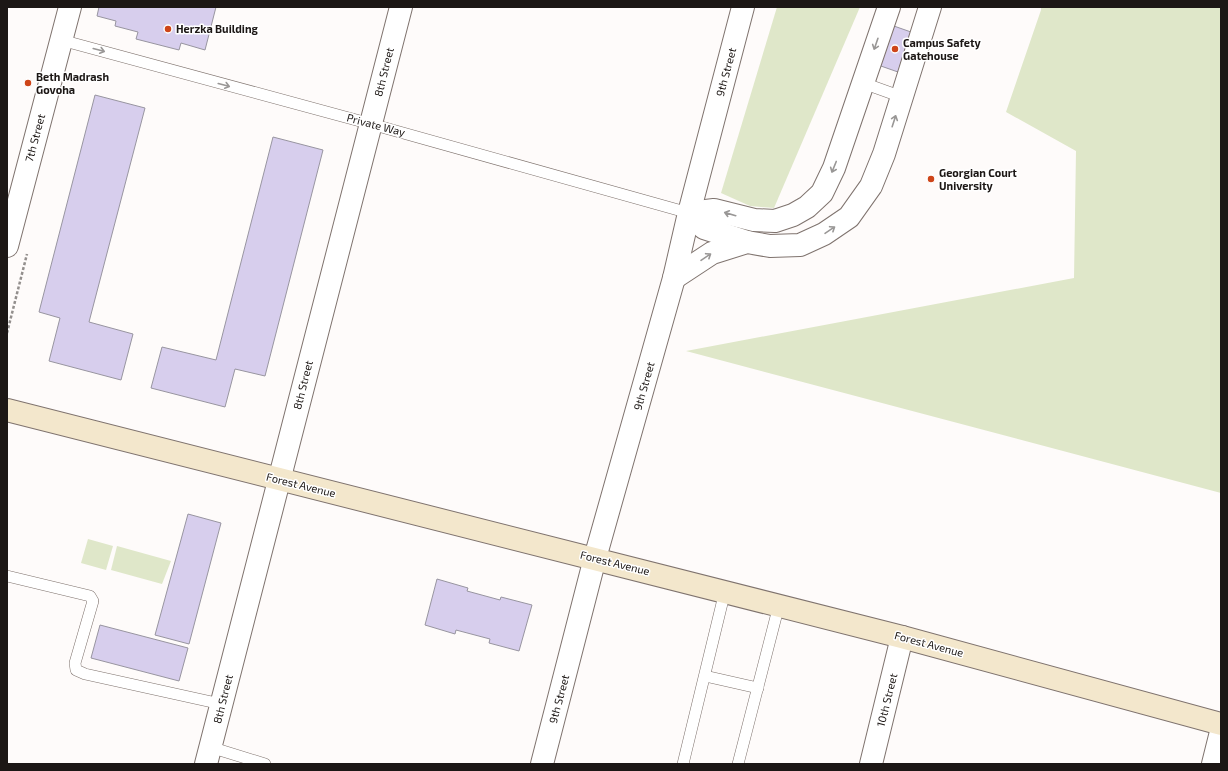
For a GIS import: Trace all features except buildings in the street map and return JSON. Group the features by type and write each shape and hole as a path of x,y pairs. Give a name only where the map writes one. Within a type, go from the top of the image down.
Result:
{"street":[{"name":"7th Street","path":"7,246 70,7"},
{"name":"8th Street","path":"208,755 401,7"},
{"name":"9th Street","path":"542,764 595,558 674,278 689,213 743,7"},
{"path":"689,213 714,210 754,220 774,221 793,215 807,207 822,193 834,168 889,7"},
{"path":"689,213 704,228 747,242 770,246 800,245 824,234 849,217 871,186 884,154 930,7"},
{"path":"674,278 712,253 747,242"},
{"name":"Forest Avenue","path":"7,410 725,591 902,637 1221,724"},
{"name":"10th Street","path":"871,764 902,637"},
{"path":"1213,764 1221,732"}],"lane":[{"name":"Private Way","path":"61,40 371,124 689,213"},
{"path":"863,83 902,97"},
{"path":"7,576 90,596 93,601 75,663 76,670 85,674 221,704"},
{"path":"683,764 725,591"},
{"path":"738,764 779,605"},
{"path":"705,676 758,688"},
{"path":"208,755 265,764"}],"green space":[{"path":"777,7 860,7 774,208 750,206 721,193"},
{"path":"1041,7 1221,7 1221,493 686,351 1074,278 1076,151 1006,112"},
{"path":"88,539 113,546 106,570 81,563"},
{"path":"117,546 171,561 162,584 111,570"}],"place":[{"name":"Herzka Building","path":"168,29"},
{"name":"Campus Safety Gatehouse","path":"895,49"},
{"name":"Beth Madrash Govoha","path":"28,83"},
{"name":"Georgian Court University","path":"931,179"}]}
